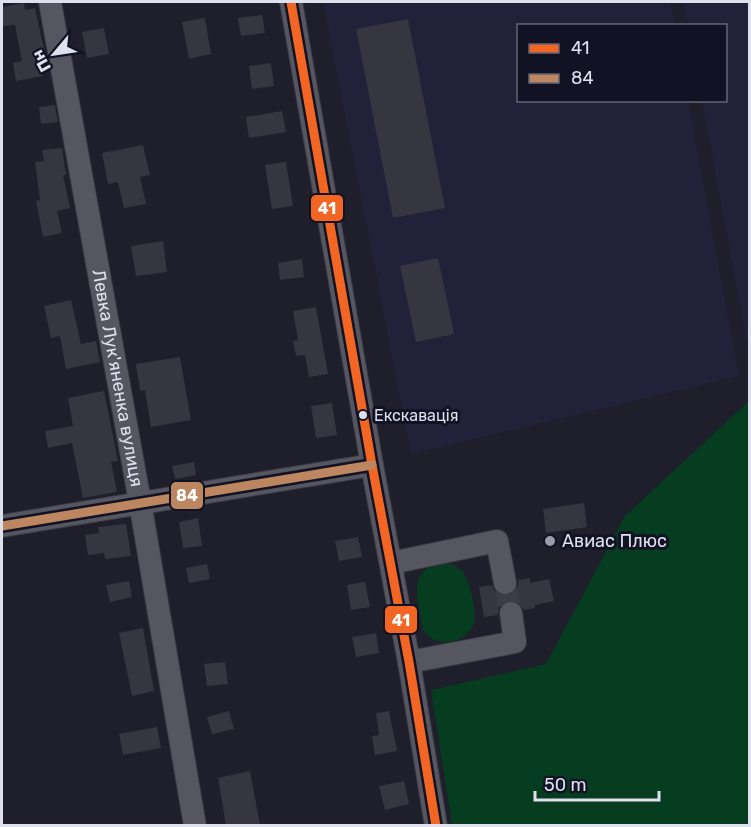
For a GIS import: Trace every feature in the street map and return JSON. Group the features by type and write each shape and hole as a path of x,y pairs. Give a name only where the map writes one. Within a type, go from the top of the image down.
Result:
{"street":[{"name":"Левка Лук'яненка вулиця","path":"50,2 140,502 195,825"},
{"path":"291,2 436,825"},
{"path":"2,526 372,465"},
{"path":"391,563 498,541 505,583"},
{"path":"409,662 515,642 511,613"}],"shaded area":[{"path":"323,2 670,2 675,24 517,24 517,102 688,102 739,376 411,454"},
{"path":"683,2 749,2 750,339 747,343 702,102 727,102 727,24 688,24"}],"green space":[{"path":"749,401 749,825 452,825 431,690 546,664 625,516"},
{"path":"441,562 462,571 468,582 474,605 474,620 469,632 449,642 434,640 423,630 417,599 418,581 422,573"}],"building":[{"path":"24,3 25,10 35,8 47,63 41,65 43,76 16,81 13,63 22,61 15,25 2,26 2,7"},
{"path":"262,15 265,33 241,36 238,18"},
{"path":"205,18 211,54 189,59 182,22"},
{"path":"408,19 445,208 393,218 356,29"},
{"path":"104,28 109,54 87,58 82,32"},
{"path":"271,63 274,86 252,89 249,66"},
{"path":"55,105 58,122 41,124 39,107"},
{"path":"282,111 286,132 249,138 246,117"},
{"path":"143,145 150,175 140,177 146,204 124,208 118,182 108,184 102,153"},
{"path":"62,148 66,175 63,175 70,208 57,211 62,233 43,237 36,201 40,200 35,162 44,161 42,150"},
{"path":"286,162 293,206 272,209 265,165"},
{"path":"163,241 167,272 136,276 131,246"},
{"path":"438,258 454,334 416,342 400,266"},
{"path":"302,259 304,277 280,280 278,263"},
{"path":"71,300 81,344 96,341 100,362 66,369 60,336 51,338 44,306"},
{"path":"316,307 328,374 309,377 305,355 296,356 293,341 298,340 293,311"},
{"path":"180,357 191,420 151,427 145,390 140,391 136,364"},
{"path":"104,391 118,461 111,462 117,492 83,498 72,443 48,448 45,431 73,426 68,398"},
{"path":"332,403 337,435 316,438 311,406"},
{"path":"194,462 196,475 175,479 172,466"},
{"path":"584,503 587,527 546,533 543,509"},
{"path":"198,518 202,546 183,548 179,522"},
{"path":"126,524 131,556 105,559 104,553 88,555 85,535 99,533 98,527"},
{"path":"358,537 362,557 339,561 335,541"},
{"path":"207,564 210,579 189,583 186,568"},
{"path":"530,578 530,583 549,579 554,601 524,610 517,601 509,600 503,602 499,607 498,615 484,617 479,587 492,585 495,592 507,596 514,593 518,587 518,580"},
{"path":"129,581 132,597 110,602 106,585"},
{"path":"365,582 370,607 351,610 347,585"},
{"path":"143,628 154,691 132,696 119,633"},
{"path":"376,633 379,653 356,657 352,637"},
{"path":"225,662 228,684 207,686 204,664"},
{"path":"229,711 234,729 212,734 207,717"},
{"path":"389,711 397,751 375,755 372,736 379,735 376,713"},
{"path":"157,727 161,748 123,755 119,734"},
{"path":"250,771 260,825 226,825 218,778"},
{"path":"404,781 409,804 385,810 379,786"}],"tunnel":[{"path":"505,583 511,613"}],"transit line":[{"name":"41","path":"291,2 409,662 436,826"},
{"name":"84","path":"2,526 372,465"}],"place":[{"name":"Екскавація","path":"363,415"},
{"name":"Авиас Плюс","path":"550,541"}]}
